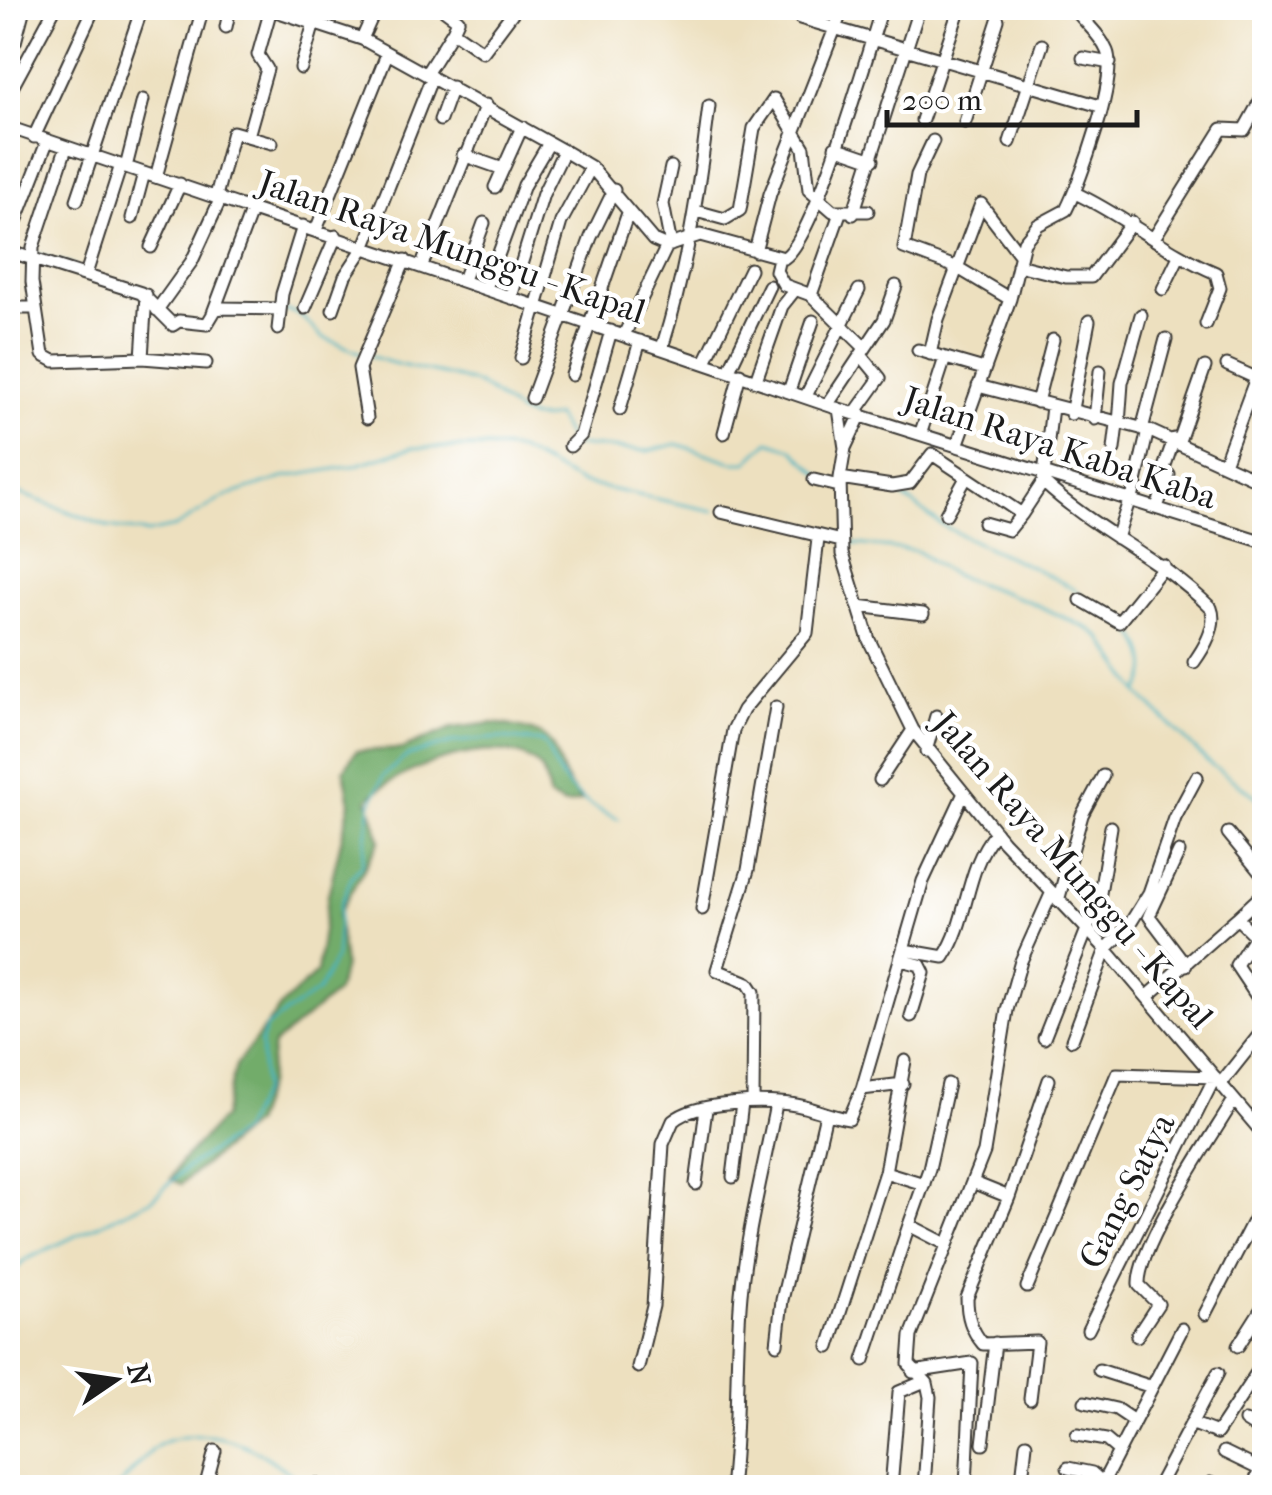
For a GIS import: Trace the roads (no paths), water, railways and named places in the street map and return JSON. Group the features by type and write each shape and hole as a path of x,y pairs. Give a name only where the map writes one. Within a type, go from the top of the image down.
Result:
{"street":[{"path":"8,38 15,42 24,8"},
{"path":"8,95 55,8"},
{"path":"34,137 94,8"},
{"path":"76,200 142,8"},
{"path":"132,218 150,175 203,8"},
{"path":"226,27 230,8"},
{"path":"248,136 267,68 258,56 269,8 297,12 314,24 362,39 486,104 591,167 653,240 669,246 700,234 779,258 792,253 818,198 882,8"},
{"path":"362,39 376,8"},
{"path":"333,310 345,276 365,246 429,76 458,20 442,8"},
{"path":"453,31 484,51 516,8"},
{"path":"754,251 770,194 842,8"},
{"path":"939,455 952,441 978,386 1032,230 1057,218 1075,193 1110,64 1098,36 1074,8"},
{"path":"810,294 873,160 920,9"},
{"path":"922,120 958,13"},
{"path":"800,18 1100,106"},
{"path":"965,122 998,20"},
{"path":"301,68 314,24"},
{"path":"1010,142 1042,45"},
{"path":"278,329 280,309 310,228 386,54"},
{"path":"1083,58 1110,64"},
{"path":"440,120 452,87"},
{"path":"1154,238 1222,129 1244,130 1264,94"},
{"path":"696,211 725,220 740,210 754,128 774,99 808,160 807,185 818,198 846,213 868,212"},
{"path":"86,274 143,100"},
{"path":"422,266 486,104"},
{"path":"662,348 696,211 709,106"},
{"path":"494,187 522,126"},
{"name":"Jalan Raya Munggu - Kapal","path":"8,127 834,406 844,448"},
{"path":"156,310 192,261 218,197 233,132 272,143"},
{"path":"933,141 917,176 904,248 958,268 1010,299"},
{"path":"8,242 47,142"},
{"path":"486,288 524,185 549,142"},
{"path":"836,147 873,160"},
{"path":"66,148 33,256 35,308 45,359 142,358 206,363"},
{"path":"510,297 543,194 564,151"},
{"path":"464,155 502,169"},
{"path":"521,358 564,212 591,167"},
{"path":"570,446 581,435 601,366 669,246 662,204 671,167"},
{"path":"151,246 180,184"},
{"path":"532,398 614,190"},
{"path":"1075,193 1132,222 1179,256 1219,277 1220,288 1206,324"},
{"path":"984,368 924,352 982,204 1019,260 1066,277 1091,276 1132,222"},
{"path":"8,251 146,295 156,310 176,325 179,321 207,324 252,209"},
{"path":"572,374 586,323 628,213"},
{"path":"463,280 484,223"},
{"path":"306,308 336,236"},
{"path":"1163,289 1179,256"},
{"path":"779,258 778,278 792,293 810,294 862,351"},
{"path":"367,418 359,368 405,260"},
{"path":"705,362 750,269"},
{"path":"724,433 734,372 769,286"},
{"path":"834,406 862,351 884,320 896,286"},
{"path":"806,396 839,323 859,290"},
{"path":"756,380 792,293"},
{"path":"142,358 146,295"},
{"path":"213,313 243,306 280,309"},
{"path":"8,308 35,308"},
{"path":"1114,449 1122,383 1141,316"},
{"path":"789,390 797,356 813,321"},
{"path":"1071,414 1090,321"},
{"path":"1116,538 1131,499 1166,339"},
{"path":"1037,402 1053,340"},
{"path":"620,409 640,341"},
{"name":"Jalan Raya Munggu - Kapal","path":"862,351 880,378 858,414 844,448 834,544 869,640 912,730 996,832 1106,949 1264,1135"},
{"path":"577,358 601,366"},
{"path":"921,432 944,358"},
{"path":"1224,464 1256,376 1228,364"},
{"path":"1158,507 1166,472 1205,367"},
{"path":"1095,419 1100,371"},
{"path":"978,386 1177,440 1264,481"},
{"path":"1248,403 1264,406"},
{"name":"Jalan Raya Kaba Kaba","path":"834,406 952,441 1045,477 1158,507 1264,542"},
{"path":"984,524 1009,530 1045,477 1052,407"},
{"path":"814,480 901,485 916,480 928,455 939,455 966,478 1022,514"},
{"path":"1045,477 1086,521 1164,566 1214,612 1205,648 1194,662"},
{"path":"946,514 966,478"},
{"path":"702,908 733,730 743,710 807,632 834,544 721,512"},
{"path":"1082,600 1121,620 1164,566"},
{"path":"858,606 922,614"},
{"path":"733,1176 748,1102 754,992 748,983 717,970 748,870 776,707"},
{"path":"926,751 936,716"},
{"path":"880,780 912,730"},
{"path":"924,1488 930,1397 925,1381 913,1372 908,1359 911,1336 984,1152 1007,1010 1021,961 1055,896 1082,815 1103,776"},
{"path":"1072,1040 1106,949 1128,927 1149,893 1175,818 1197,777"},
{"path":"638,1367 650,1327 666,1130 679,1116 748,1102 852,1118 923,881 964,793"},
{"path":"1044,1038 1085,926 1099,899 1111,827"},
{"path":"902,955 944,957 956,929 974,862 996,832"},
{"path":"1228,833 1264,877"},
{"path":"1179,852 1150,919 1186,965"},
{"path":"1147,996 1264,893"},
{"path":"1237,918 1260,932 1236,965 1264,1007"},
{"path":"902,955 920,965 924,973 911,1016"},
{"name":"Gang Satya","path":"1088,1330 1218,1080 1264,1029"},
{"path":"830,1347 885,1172 905,1061"},
{"path":"1027,1287 1113,1079 1123,1071 1218,1080"},
{"path":"1030,1399 1040,1346 1025,1340 983,1344 972,1330 968,1298 1050,1080"},
{"path":"862,1089 903,1084"},
{"path":"864,1360 924,1184 948,1084"},
{"path":"1137,1336 1158,1304 1139,1285 1142,1266 1172,1202 1234,1100"},
{"path":"730,1488 737,1442 735,1376 742,1288 776,1104"},
{"path":"696,1184 706,1109"},
{"path":"778,1344 782,1300 826,1114"},
{"path":"885,1172 924,1184"},
{"path":"972,1182 1009,1197"},
{"path":"1205,1314 1264,1200"},
{"path":"909,1225 946,1244"},
{"path":"1238,1346 1264,1305"},
{"path":"1068,1468 1092,1473 1101,1485 1182,1329"},
{"path":"984,1444 995,1343"},
{"path":"1191,1423 1214,1434 1264,1362"},
{"path":"913,1372 972,1363 966,1485"},
{"path":"1099,1370 1152,1388"},
{"path":"1157,1488 1218,1373"},
{"path":"891,1488 900,1392 925,1381"},
{"path":"1086,1402 1116,1409 1134,1421"},
{"path":"1244,1421 1264,1433"},
{"path":"1077,1435 1106,1440 1119,1451"},
{"path":"1021,1488 1026,1444"},
{"path":"205,1488 210,1456 215,1451"},
{"path":"1224,1452 1263,1466 1252,1488"}],"waterway":[{"path":"36,253 50,259"},
{"path":"58,261 74,266"},
{"path":"141,287 157,301"},
{"path":"283,310 299,314 322,337 361,353"},
{"path":"371,356 472,382 531,418 556,416 569,439"},
{"path":"575,445 647,451 677,444 732,462 747,462 769,441 792,449 821,476"},
{"path":"8,489 109,527 147,533 175,527 226,496 286,477 353,466 411,448 486,447 519,450 581,483 714,511"},
{"path":"891,491 944,526 1081,594"},
{"path":"848,543 917,551 951,574 1028,601 1091,630 1101,638 1139,694 1210,764 1264,802"},
{"path":"1125,623 1145,655 1146,673 1139,690"},
{"path":"8,1277 25,1260 151,1200 186,1168 241,1132 263,1090 261,1041 266,1027 318,991 336,957 340,907 352,876 362,865 371,804 384,775 407,756 454,742 499,738 543,742 569,787 592,806 619,819"},
{"path":"116,1488 161,1444 188,1436 226,1439 243,1445 308,1488"}]}
